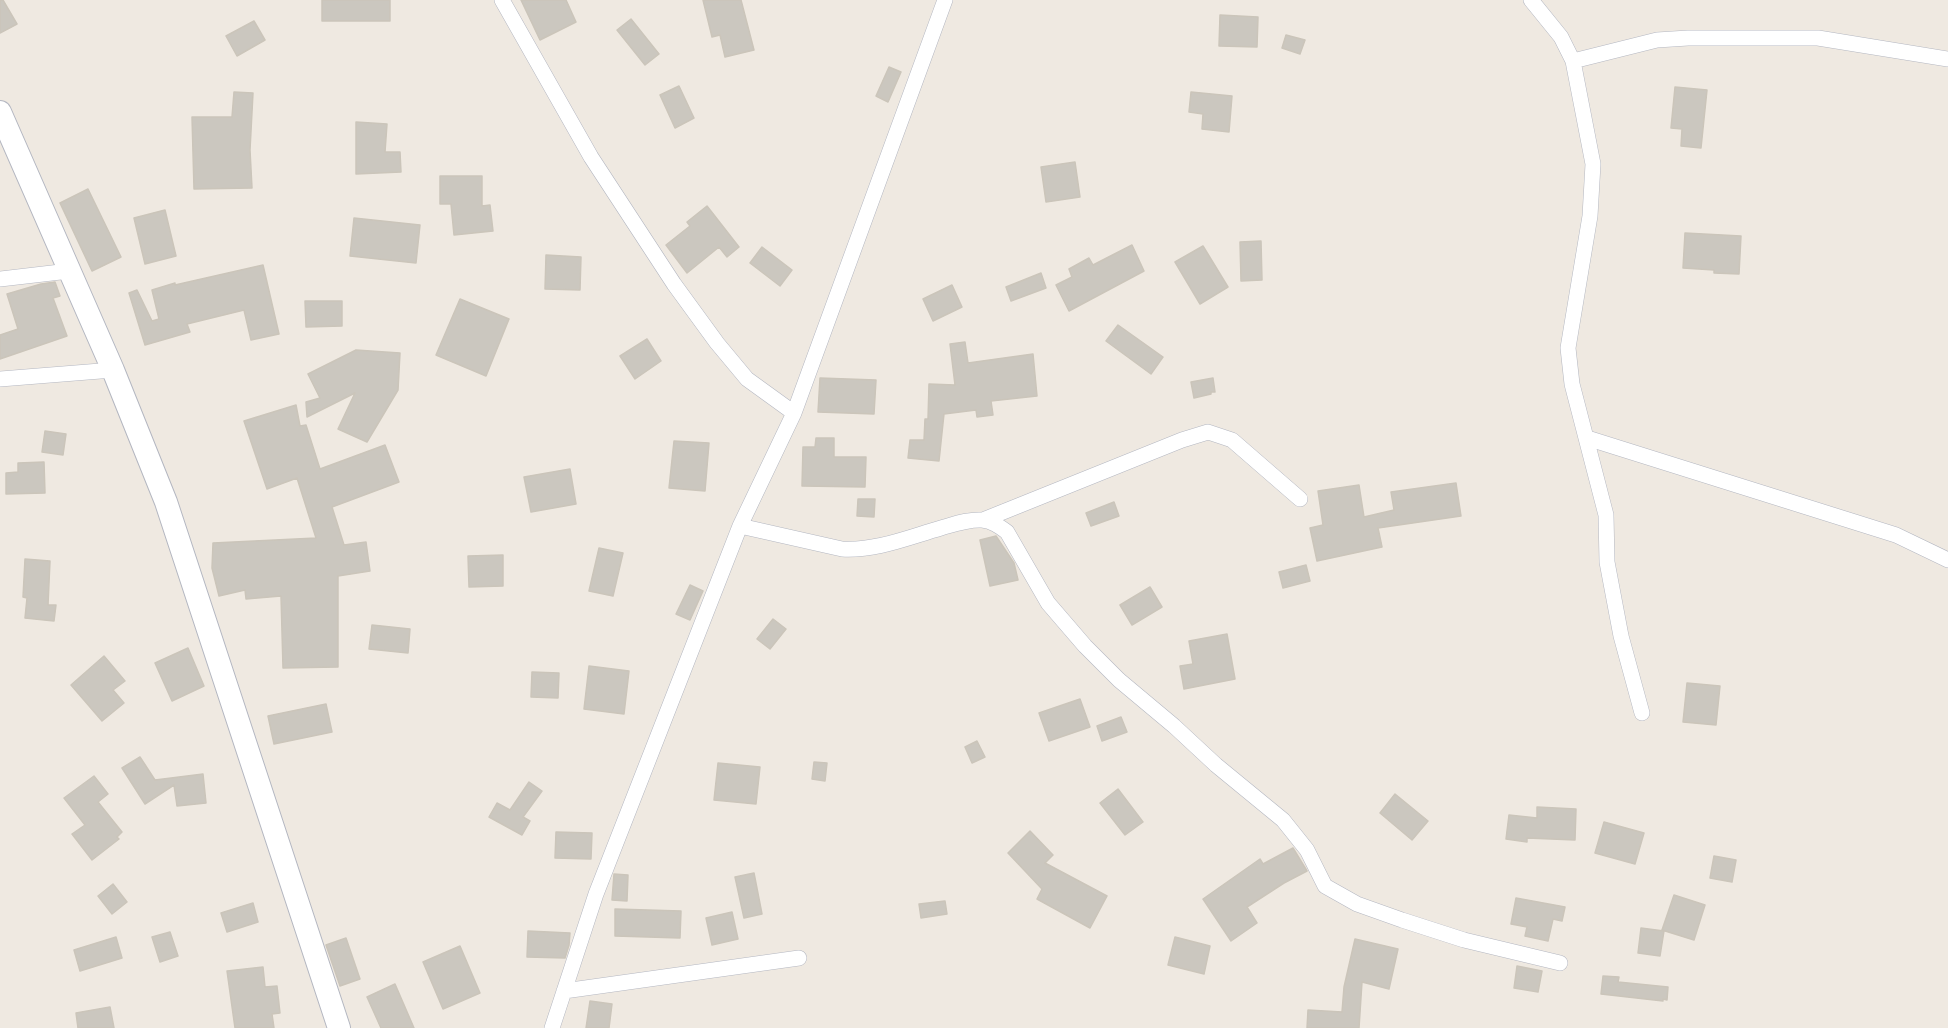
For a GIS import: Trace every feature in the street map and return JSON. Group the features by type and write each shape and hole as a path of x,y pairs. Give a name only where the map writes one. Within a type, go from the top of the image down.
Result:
{"main road":[{"path":"0,112 113,370 166,502 339,1028"}],"street":[{"path":"502,0 591,157 674,284 717,343 747,379 794,413"},
{"path":"552,1028 596,894 740,526 794,413 945,0"},
{"path":"1531,0 1561,36 1574,61 1593,164 1590,216 1568,348 1572,384 1605,515 1607,562 1622,636 1642,713"},
{"path":"1574,61 1657,40 1688,38 1818,38 1948,58"},
{"path":"0,279 69,271"},
{"path":"0,379 113,370"},
{"path":"740,526 842,549 857,550 878,547 964,521 983,520 1182,440 1208,432 1232,440 1300,499"},
{"path":"1587,438 1896,535 1948,560"},
{"path":"983,520 996,524 1007,532 1048,603 1085,646 1119,680 1283,820 1306,850 1325,886 1357,904 1402,920 1464,940 1560,963"},
{"path":"564,991 799,958"}],"building":[{"path":"0,0 3,0 17,24 0,33"},
{"path":"322,0 390,0 390,21 322,21"},
{"path":"521,0 566,0 576,22 540,40"},
{"path":"703,0 741,0 754,50 725,57 720,35 712,37"},
{"path":"1220,15 1258,17 1257,47 1219,46"},
{"path":"631,19 659,54 645,65 617,30"},
{"path":"254,21 265,40 237,56 226,36"},
{"path":"1286,35 1305,40 1300,54 1282,48"},
{"path":"889,67 901,72 888,102 876,96"},
{"path":"679,86 694,118 675,128 660,95"},
{"path":"1675,87 1707,90 1701,148 1681,146 1682,129 1671,128"},
{"path":"234,92 253,93 250,150 252,188 194,189 192,117 232,117"},
{"path":"1191,92 1232,96 1229,132 1202,129 1203,114 1189,112"},
{"path":"356,122 387,124 385,152 400,152 401,172 356,174"},
{"path":"1075,162 1080,197 1046,202 1041,167"},
{"path":"440,176 482,176 482,206 490,205 493,231 454,235 451,204 440,204"},
{"path":"88,189 121,257 92,271 60,203"},
{"path":"707,206 739,247 727,257 719,247 687,273 666,245 690,226 687,222"},
{"path":"165,210 176,256 145,264 134,218"},
{"path":"354,218 420,225 416,263 350,256"},
{"path":"1685,233 1741,236 1739,274 1683,268"},
{"path":"1261,241 1262,280 1241,281 1240,242"},
{"path":"1132,245 1144,271 1069,311 1056,285 1072,277 1069,269 1089,258 1093,265"},
{"path":"1203,246 1228,287 1200,304 1175,262"},
{"path":"762,247 792,270 780,286 750,263"},
{"path":"546,255 581,257 580,290 545,289"},
{"path":"263,265 279,334 251,340 244,310 187,324 190,332 145,345 129,293 137,290 152,321 159,319 152,290"},
{"path":"1041,273 1046,288 1011,301 1006,287"},
{"path":"55,282 60,296 53,298 67,336 0,359 0,335 18,329 7,294"},
{"path":"952,285 962,307 933,321 923,299"},
{"path":"460,299 509,319 486,376 436,355"},
{"path":"305,301 342,301 342,326 306,327"},
{"path":"1118,325 1163,357 1151,374 1106,341"},
{"path":"647,339 661,361 635,379 620,356"},
{"path":"965,342 968,363 1033,354 1037,396 991,401 993,415 977,417 976,410 944,414 939,461 908,458 910,440 924,440 925,419 928,419 929,384 955,385 950,344"},
{"path":"356,350 400,353 398,390 367,442 338,429 355,393 307,417 306,402 320,398 308,374"},
{"path":"820,378 876,380 874,414 818,412"},
{"path":"1213,378 1215,392 1194,398 1191,382"},
{"path":"296,405 300,426 306,425 320,469 385,445 399,482 332,507 344,545 366,542 370,571 338,576 338,667 283,668 281,596 246,599 245,590 219,596 212,568 213,543 316,538 297,478 267,489 244,421"},
{"path":"45,431 66,434 63,455 42,452"},
{"path":"816,438 834,438 834,457 866,457 865,487 802,486 803,447 815,447"},
{"path":"674,441 709,443 705,491 669,488"},
{"path":"44,462 45,493 6,494 6,473 18,472 18,463"},
{"path":"570,469 576,504 531,512 524,477"},
{"path":"1456,483 1461,516 1378,528 1382,547 1317,561 1310,528 1323,525 1318,491 1359,485 1364,517 1394,510 1391,492"},
{"path":"858,499 875,499 874,517 857,516"},
{"path":"1114,502 1119,516 1091,526 1086,513"},
{"path":"996,536 1014,563 1018,580 990,586 980,540"},
{"path":"599,548 623,553 613,596 589,591"},
{"path":"503,555 503,586 469,587 468,556"},
{"path":"25,559 50,561 48,605 56,605 54,621 25,618 27,598 23,597"},
{"path":"1306,565 1310,581 1283,588 1279,572"},
{"path":"690,585 703,591 690,620 676,614"},
{"path":"1150,587 1162,607 1132,625 1120,605"},
{"path":"773,619 786,629 770,649 757,639"},
{"path":"372,625 410,629 408,653 369,649"},
{"path":"1227,634 1235,679 1184,689 1180,666 1193,664 1189,641"},
{"path":"188,648 204,686 172,701 155,663"},
{"path":"104,656 125,681 113,690 124,703 102,721 71,685"},
{"path":"589,666 629,671 624,714 584,709"},
{"path":"532,672 559,673 558,698 531,697"},
{"path":"1687,683 1720,686 1716,725 1683,722"},
{"path":"1080,699 1090,727 1049,741 1039,713"},
{"path":"326,704 332,732 274,744 268,716"},
{"path":"1121,717 1127,732 1102,741 1097,726"},
{"path":"977,741 985,757 972,763 965,747"},
{"path":"140,757 155,780 203,774 206,803 177,806 174,785 145,804 122,768"},
{"path":"814,762 827,763 825,781 812,779"},
{"path":"718,763 760,767 756,804 714,800"},
{"path":"94,776 108,794 98,802 122,832 117,837 119,839 92,860 72,834 85,825 64,798"},
{"path":"529,782 542,791 523,817 530,821 522,835 489,817 497,803 510,810"},
{"path":"1118,789 1143,822 1125,835 1100,803"},
{"path":"1395,794 1428,821 1412,840 1380,813"},
{"path":"1537,807 1576,809 1575,840 1527,838 1527,842 1506,839 1509,815 1537,818"},
{"path":"1604,822 1644,833 1635,864 1595,853"},
{"path":"1030,831 1053,855 1045,863 1107,896 1090,928 1037,899 1042,889 1008,853"},
{"path":"556,832 592,833 591,859 555,858"},
{"path":"1293,848 1307,871 1247,907 1257,923 1231,941 1203,899 1260,859 1263,864"},
{"path":"1714,856 1736,860 1732,882 1710,878"},
{"path":"754,873 762,914 744,918 735,877"},
{"path":"614,874 628,875 627,901 612,900"},
{"path":"113,884 127,902 112,914 98,896"},
{"path":"1674,895 1705,905 1694,940 1662,930"},
{"path":"1516,898 1565,907 1562,921 1553,919 1548,941 1525,936 1527,927 1511,924"},
{"path":"945,901 947,914 921,918 919,904"},
{"path":"253,903 258,922 227,932 221,913"},
{"path":"615,909 681,911 680,938 615,936"},
{"path":"732,912 738,939 712,945 706,918"},
{"path":"1641,928 1664,931 1660,956 1638,953"},
{"path":"528,931 570,933 565,958 527,957"},
{"path":"170,932 178,956 160,962 152,937"},
{"path":"116,937 122,958 80,971 74,950"},
{"path":"1175,937 1210,946 1204,974 1168,965"},
{"path":"346,938 360,979 340,986 326,945"},
{"path":"1355,939 1398,949 1389,989 1362,982 1359,1028 1307,1028 1308,1010 1342,1012 1344,987"},
{"path":"460,946 480,993 443,1009 423,962"},
{"path":"1517,966 1542,971 1538,992 1514,988"},
{"path":"263,967 265,987 277,986 280,1013 272,1014 274,1028 235,1028 227,971"},
{"path":"1603,976 1619,977 1618,982 1668,987 1667,1000 1601,994"},
{"path":"395,984 414,1028 381,1028 367,997"},
{"path":"590,1001 612,1004 609,1028 586,1028"},
{"path":"110,1007 114,1028 78,1028 76,1013"}]}
